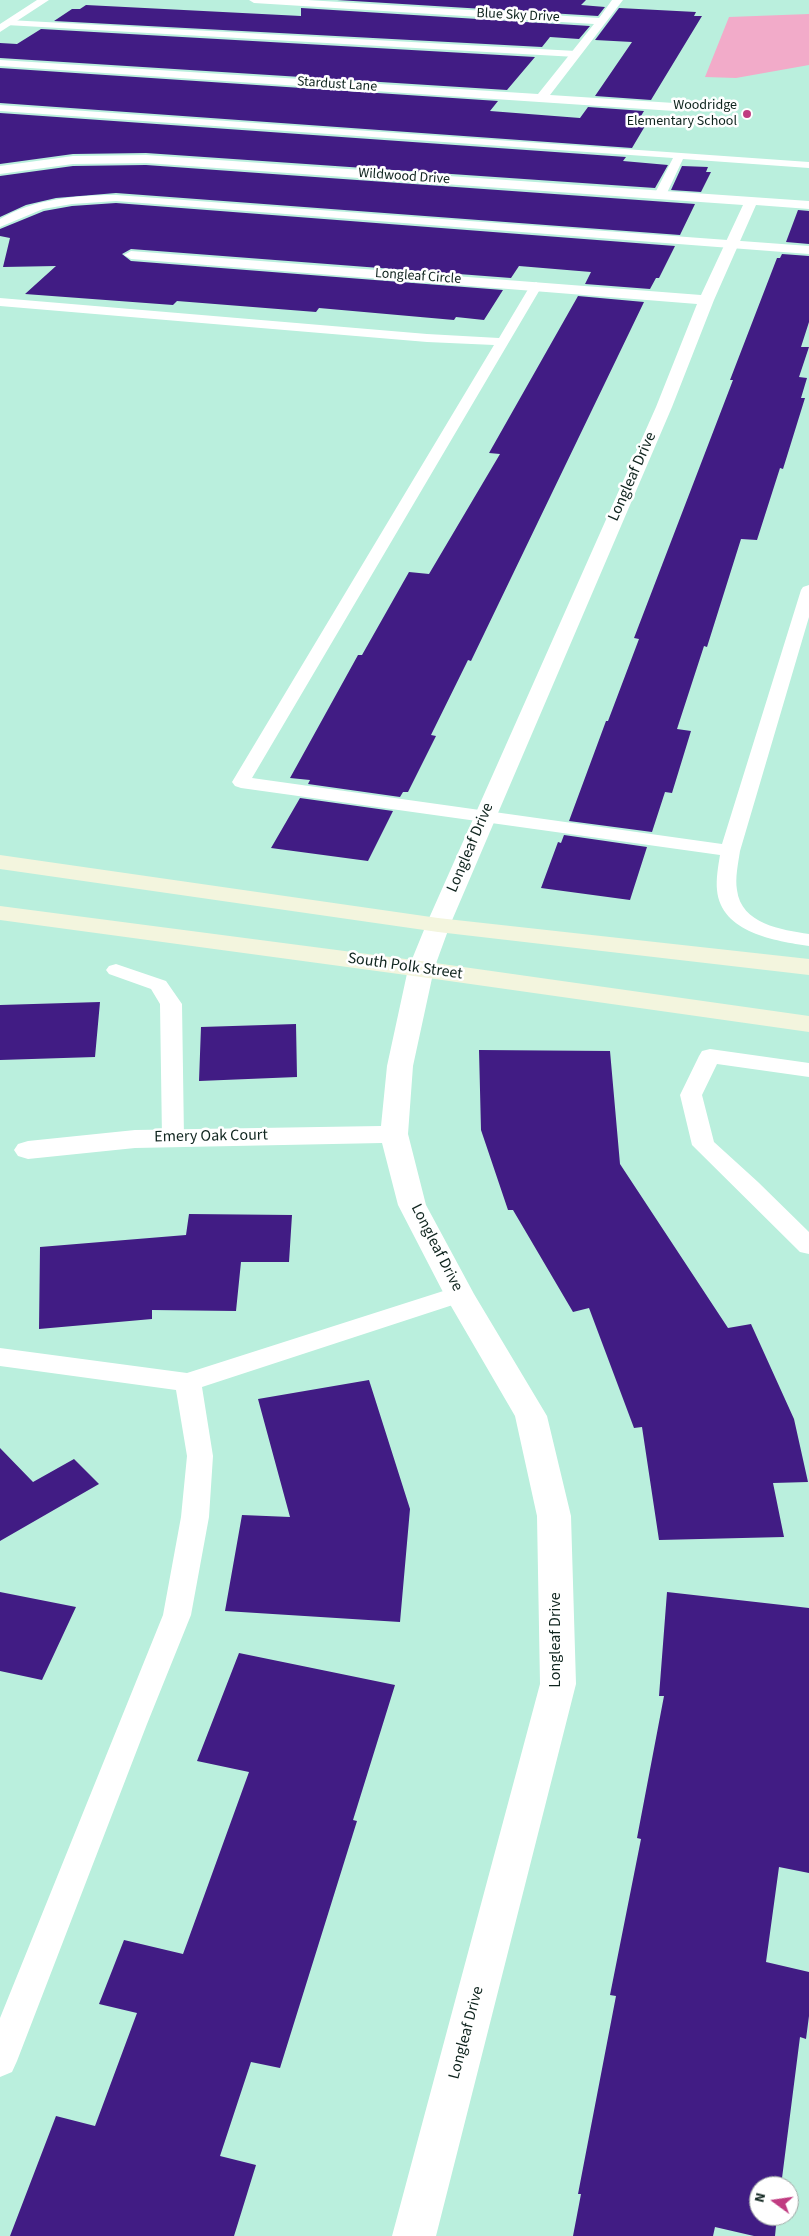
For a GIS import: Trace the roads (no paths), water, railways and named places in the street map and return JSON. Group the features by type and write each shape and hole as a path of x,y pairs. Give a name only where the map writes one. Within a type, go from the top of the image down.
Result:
{"main road":[{"path":"0,862 438,925 809,967"},
{"name":"South Polk Street","path":"0,913 421,969 809,1024"}],"street":[{"path":"4,26 44,0"},
{"name":"Blue Sky Drive","path":"254,0 602,21"},
{"path":"542,98 618,0"},
{"name":"Stardust Lane","path":"0,63 674,108"},
{"name":"Wildwood Drive","path":"0,170 73,160 146,159 809,205"},
{"name":"Longleaf Drive","path":"414,2236 558,1684 554,1516 530,1416 459,1294 412,1205 394,1134 400,1066 421,969 438,925 660,416 706,300 751,202"},
{"name":"Longleaf Circle","path":"130,254 706,300"},
{"name":"Emery Oak Court","path":"28,1150 136,1139 394,1134"}],"lane":[{"path":"4,26 576,54"},
{"path":"0,108 809,165"},
{"path":"660,195 679,156"},
{"path":"0,224 38,207 87,198 116,198 809,250"},
{"path":"536,286 241,782 730,850"},
{"path":"0,302 352,332 503,342"},
{"path":"809,590 730,850 727,893 740,916 769,933 809,940"},
{"path":"116,970 159,985 171,1004 173,1138"},
{"path":"809,1070 710,1056 691,1095 703,1145 750,1187 809,1246"},
{"path":"0,1357 188,1382 459,1294"},
{"path":"0,2061 128,1733 177,1615 195,1517 200,1456 188,1382"}],"place":[{"name":"Woodridge Elementary School","path":"747,114"}]}
